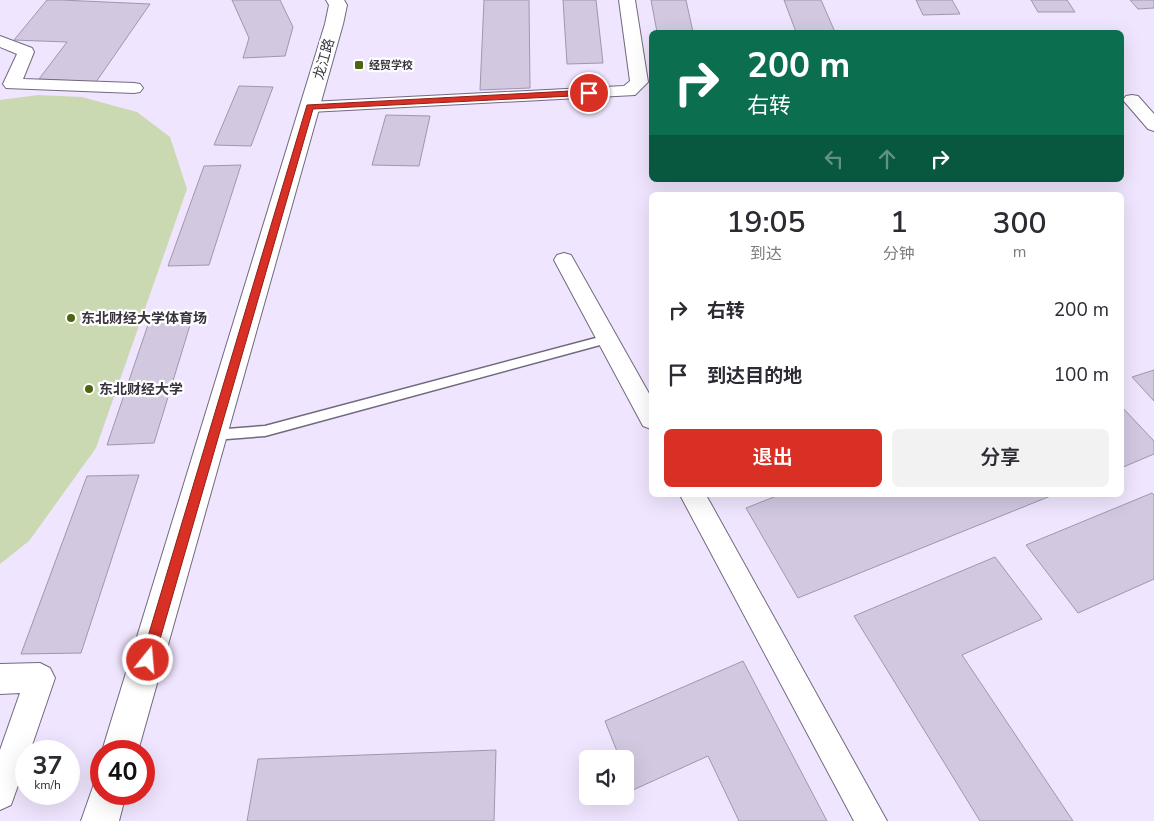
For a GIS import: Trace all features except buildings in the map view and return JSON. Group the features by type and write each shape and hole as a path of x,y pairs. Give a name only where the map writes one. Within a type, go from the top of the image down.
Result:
{"street":[{"name":"龙江路","path":"123,740 334,24 338,5 335,0"},
{"path":"310,107 629,91 639,82 627,0"},
{"path":"0,41 26,52 12,84 134,88"},
{"path":"1132,100 1154,125"},
{"path":"564,260 649,415"},
{"path":"694,497 871,821"},
{"path":"0,679 40,678 0,794"},
{"path":"100,821 105,805"}],"lane":[{"path":"214,435 265,431 608,339"}],"green space":[{"name":"东北财经大学体育场","path":"38,95 82,97 137,112 170,137 187,189 96,448 29,541 0,564 0,100"}],"place":[{"name":"经贸学校","path":"359,65"},
{"name":"东北财经大学体育场","path":"71,318"},
{"name":"东北财经大学","path":"89,389"}],"route":[{"path":"148,660 310,107 589,93"}]}
